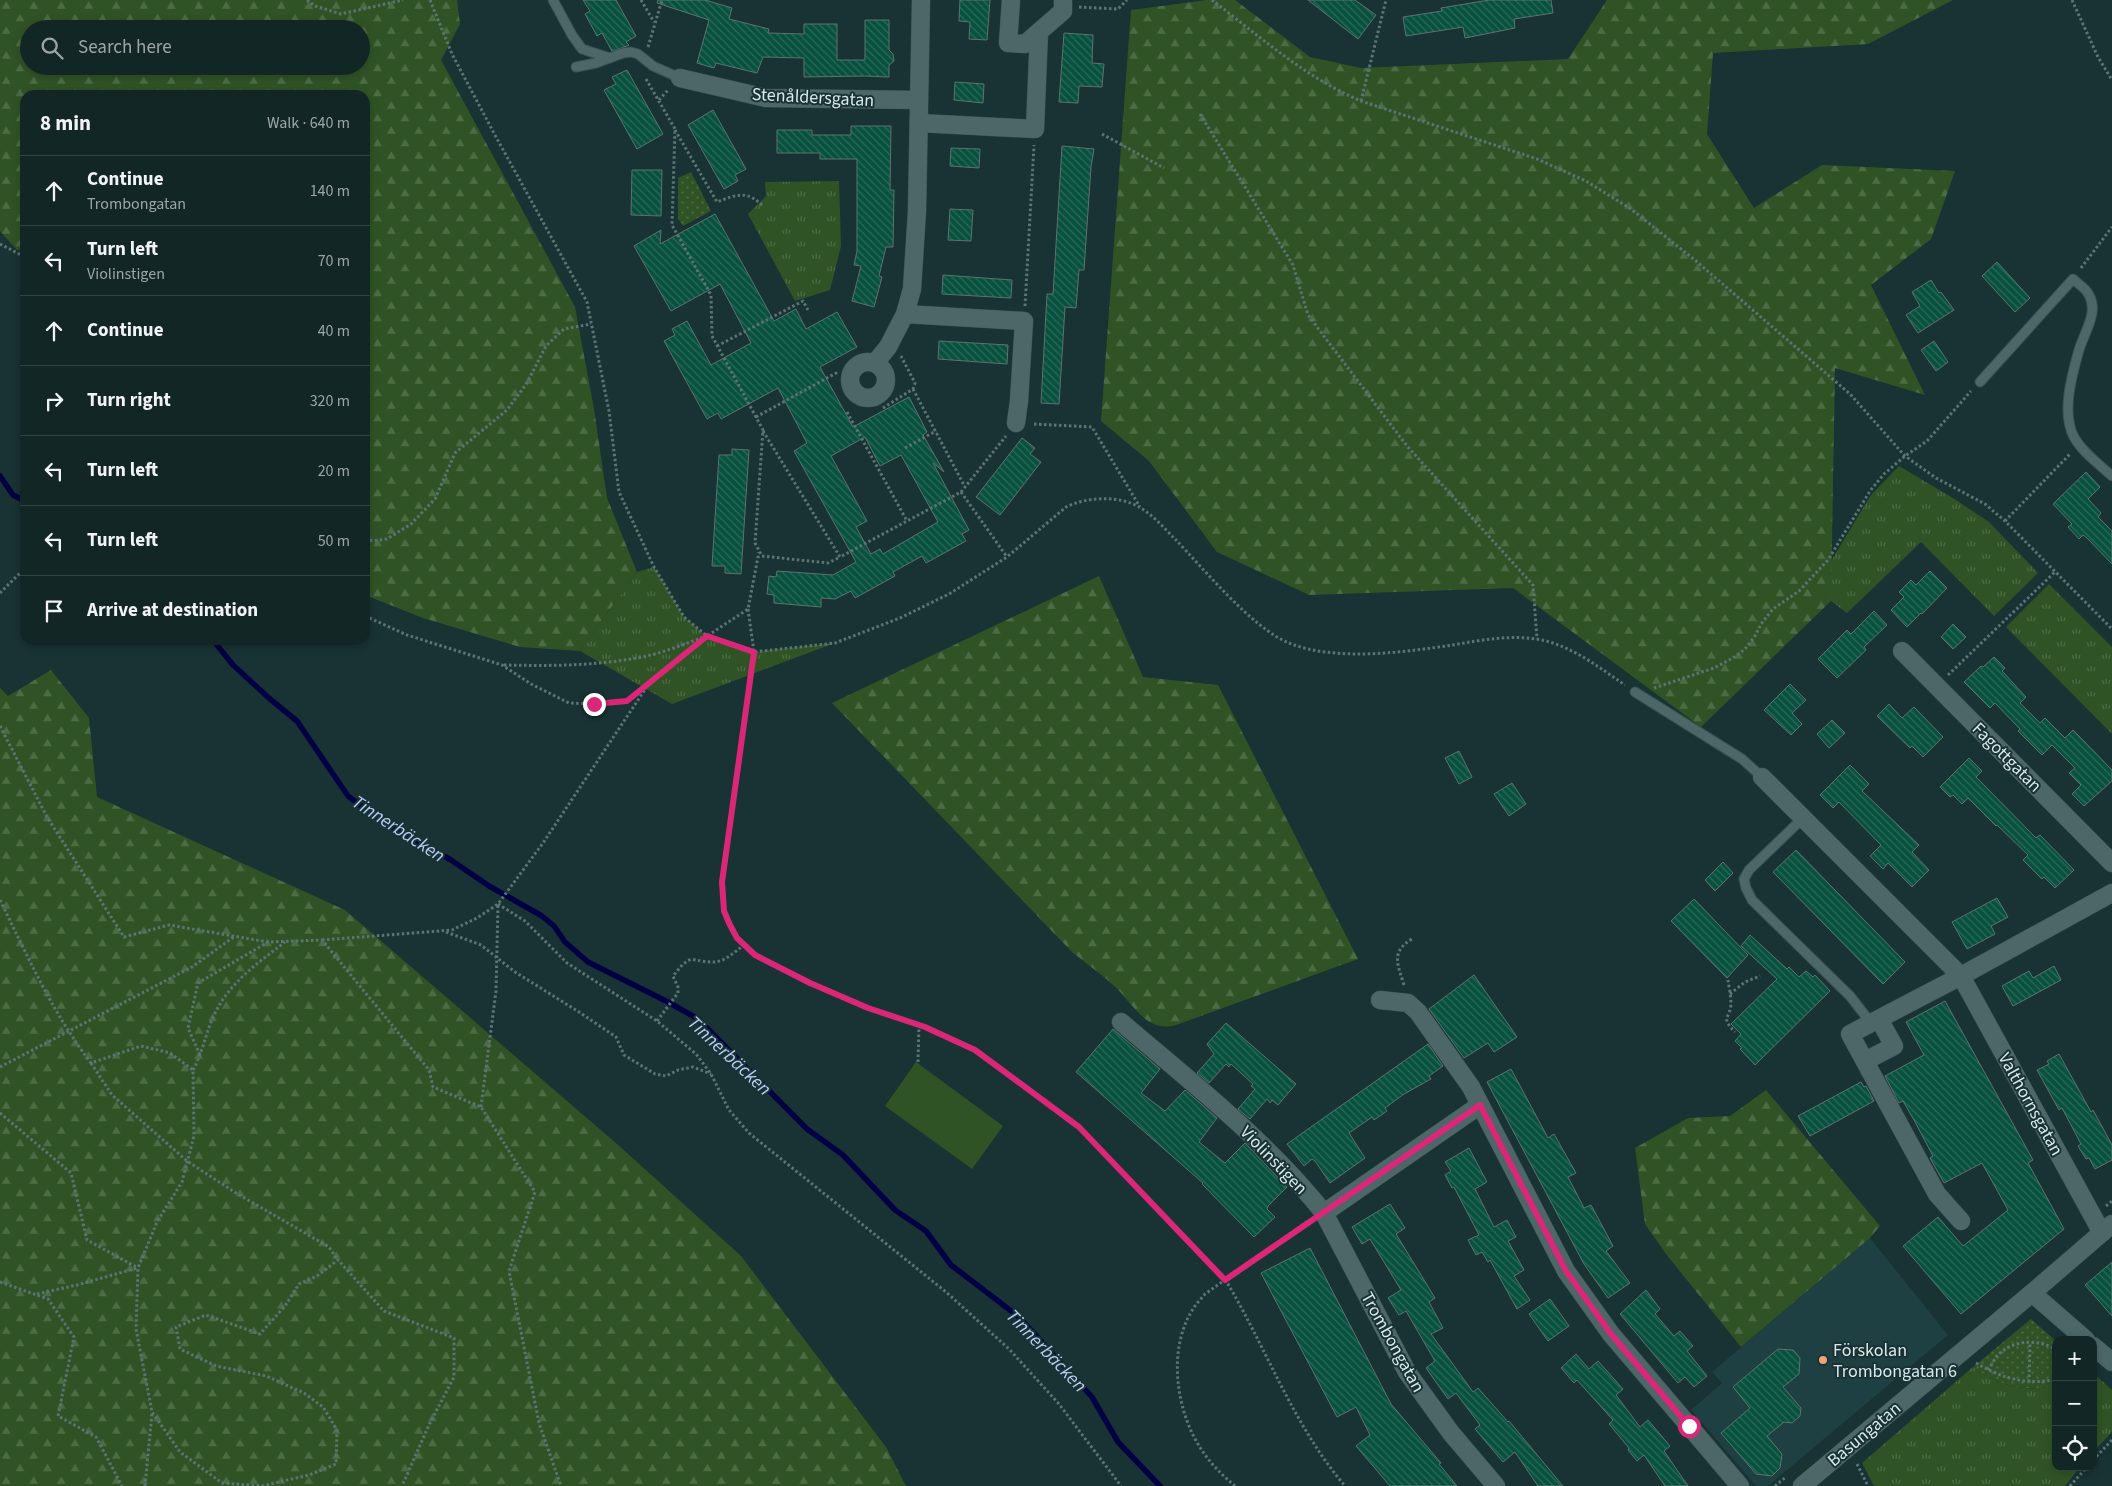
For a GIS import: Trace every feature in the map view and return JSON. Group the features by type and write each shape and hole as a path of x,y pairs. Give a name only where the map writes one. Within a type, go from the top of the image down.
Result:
{"street":[{"path":"876,363 888,347 905,314 912,289 915,262 921,0"},
{"path":"1011,0 1008,43 1025,44 1062,10 1063,3"},
{"path":"919,123 1034,129 1039,32"},
{"name":"Stenåldersgatan","path":"680,78 766,98 919,100"},
{"path":"905,314 1024,321 1016,423"},
{"name":"Fagottgatan","path":"1902,651 2112,862"},
{"name":"Valthornsgatan","path":"1762,776 1961,976 2107,1228"},
{"path":"1961,1221 1936,1194 1850,1034 1961,976 2112,893"},
{"path":"1380,1000 1408,1003 1418,1012 1471,1087 1566,1271 1611,1334 1740,1486"},
{"path":"1865,1061 1894,1046 1875,1021"},
{"name":"Violinstigen","path":"1121,1022 1231,1116 1290,1175 1324,1213"},
{"path":"1324,1213 1480,1105"},
{"name":"Trombongatan","path":"1324,1213 1407,1372 1450,1432 1496,1486"},
{"path":"2081,1336 2032,1293 2107,1228"},
{"name":"Basungatan","path":"1802,1486 2032,1293"},
{"path":"2097,1349 2112,1362"}],"lane":[{"path":"553,0 582,49 610,58"},
{"path":"576,67 631,52 653,66 680,78"},
{"path":"1980,382 2073,279 2090,295 2093,307 2079,349 2069,404 2071,428 2074,437 2080,445 2112,476"},
{"path":"1634,692 1742,759 1762,776"},
{"path":"1803,818 1749,870 1744,879 1746,888 1752,900 1875,1021"}],"path":[{"path":"307,0 315,6 341,14 403,0"},
{"path":"430,0 457,62 587,302 609,411 619,492 654,567 684,617 707,636 754,652 835,643 900,618 949,594 1007,558 1058,512 1076,502 1110,500 1133,504 1153,516 1260,625 1288,643 1328,651 1366,653 1412,651 1495,638 1537,639 1569,649 1634,692 1666,686 1714,668 1745,649 1773,609 1799,591 1828,560 1870,491 1884,474 1927,441 1980,382"},
{"path":"641,0 654,23"},
{"path":"662,0 642,71 717,202 734,196 746,195 754,198 764,207"},
{"path":"1063,3 1118,9 1127,0"},
{"path":"1212,0 1323,82 1361,101 1537,159 1586,181 1612,196 1654,226 1850,394 1905,456 1936,478 1985,504 2005,521 2112,629"},
{"path":"1361,101 1386,0"},
{"path":"2072,0 2098,57 2112,80"},
{"path":"1200,114 1293,265 1308,316 1407,446 1533,585 1537,639"},
{"path":"675,129 672,225 710,295 712,336 763,430 840,556"},
{"path":"1024,321 1034,129"},
{"path":"1102,134 1164,168"},
{"path":"2073,279 2112,228"},
{"path":"0,244 20,254"},
{"path":"717,346 803,301 808,310"},
{"path":"370,540 387,540 411,524 435,499 455,453 507,410 527,383 546,346 564,329 591,324"},
{"path":"883,408 913,389 915,383 898,350 888,347"},
{"path":"756,417 838,372"},
{"path":"913,389 965,487"},
{"path":"847,412 907,521"},
{"path":"763,430 756,543 762,556 828,563 961,492 1016,423 1092,427 1140,508"},
{"path":"905,448 936,431"},
{"path":"2005,521 2080,445"},
{"path":"961,492 1007,558"},
{"path":"759,551 748,609 754,652 722,882 724,911 733,931 755,955 810,983 868,1008 919,1025 975,1050 1079,1127 1225,1280 1242,1307 1293,1408 1345,1486"},
{"path":"1937,686 2056,571"},
{"path":"0,594 20,573"},
{"path":"370,618 407,635 502,665 531,684 568,703 594,704 627,701 648,686 707,636 748,609"},
{"path":"502,665 557,666 644,657 707,636"},
{"path":"0,726 47,816 124,937 169,925 268,942 322,940 452,930 477,918 498,904 543,844 648,686"},
{"path":"0,900 49,1001 68,1033 112,1095 187,1161 236,1193 328,1247 384,1311 454,1338 454,1377 429,1425 402,1486"},
{"path":"481,1108 496,991 498,904"},
{"path":"498,904 525,921 567,963 658,1021 687,1047 704,1063 729,1110 749,1133 946,1292 1009,1349 1059,1404 1121,1486"},
{"path":"443,930 481,945 497,959 616,1037 624,1055 654,1074 666,1076 678,1070 693,1067 711,1074"},
{"path":"0,1067 192,967 235,936"},
{"path":"1402,1002 1405,993 1398,972 1398,957 1403,944 1412,939"},
{"path":"322,940 429,1070 433,1087 481,1108 536,1192 509,1271 539,1423 561,1486"},
{"path":"145,1486 152,1412 136,1329 138,1268 157,1222 182,1182 194,1136 193,1070 201,1056 215,1013 235,982 286,941"},
{"path":"201,1056 188,1028 198,983 268,942"},
{"path":"658,1021 678,993 678,987 673,976 684,964 691,959 711,963 723,961 744,945"},
{"path":"1730,995 1745,982 1760,976"},
{"path":"1728,980 1731,1005 1725,1018 1727,1024 1735,1032"},
{"path":"918,1062 919,1025"},
{"path":"91,1064 141,1046 170,1053 193,1070"},
{"path":"0,1113 72,1173 87,1240 138,1268"},
{"path":"1235,1486 1209,1460 1192,1435 1181,1402 1178,1362 1185,1327 1193,1310 1206,1294 1307,1222 1324,1213"},
{"path":"152,1412 180,1452 222,1483 262,1486 309,1475 336,1464 336,1430 324,1408 304,1393 266,1376 216,1366 180,1349 176,1327 206,1315 260,1334 285,1306 299,1284 317,1276 338,1260"},
{"path":"35,1294 77,1285 138,1268"},
{"path":"0,1282 48,1299 74,1337 58,1416 96,1437 122,1486"},
{"path":"1988,1370 1998,1355 2010,1347 2030,1342 2042,1343 2052,1348"},
{"path":"2028,1382 2030,1342"},
{"path":"1975,1362 2003,1377 2028,1382 2052,1380"},
{"path":"2097,1456 2112,1440"},
{"path":"1857,1464 1868,1486"},
{"path":"2070,1486 2083,1471"}],"shaded area":[{"name":"Förskolan Trombongatan 6","path":"1870,1238 1948,1335 1768,1486 1756,1486 1691,1410 1722,1383 1712,1372"}],"green space":[{"path":"0,0 457,0 460,24 441,60 575,307 594,409 607,498 637,572 580,651 520,647 423,618 370,597 370,90 20,90 20,250 17,250 0,231"},
{"path":"1207,0 1235,0 1310,57 1361,68 1568,59 1607,0 1953,0 1868,44 1713,53 1707,134 1754,208 1822,165 1955,171 1931,239 1871,285 1925,395 1835,368 1831,601 1701,727 1513,588 1309,595 1217,552 1149,461 1101,421 1131,10"},
{"path":"691,172 711,211 683,226 678,219 678,178"},
{"path":"839,181 841,246 830,290 795,301 748,214 766,196 765,182"},
{"path":"1899,466 1989,522 2038,573 1994,616 1921,542 1847,613 1831,601 1831,561 1871,495"},
{"path":"654,567 684,617 707,636 754,652 835,643 672,704 580,651 637,572"},
{"path":"1099,576 1143,677 1218,685 1358,959 1176,1025 1165,1027 1156,1025 1140,1014 1112,984 1073,953 832,703"},
{"path":"2049,584 2112,647 2112,734 2006,627"},
{"path":"51,670 89,718 97,797 345,910 617,1144 741,1256 886,1447 906,1486 0,1486 0,688 8,696"},
{"path":"916,1062 1003,1126 972,1169 885,1106"},
{"path":"1766,1090 1880,1226 1870,1238 1741,1347 1666,1254 1645,1224 1635,1148 1688,1118 1730,1116"},
{"path":"2031,1319 2052,1337 2052,1386 2034,1389 2013,1386 1992,1379 1973,1367"},
{"path":"1973,1367 1992,1379 2013,1386 2034,1389 2052,1386 2052,1471 2077,1471 2065,1486 1874,1486 1862,1463"},
{"path":"2097,1377 2112,1390 2112,1432 2097,1448"}],"building":[{"path":"583,0 616,0 636,36 626,42 629,45 612,51 602,33 597,36 585,14 590,11"},
{"path":"658,0 705,0 732,8 729,19 769,29 768,33 804,34 804,24 837,24 837,60 865,60 865,20 889,20 889,50 893,54 894,61 889,65 889,77 804,77 804,58 763,57 757,73 716,63 714,68 697,63 709,20 657,3"},
{"path":"960,0 990,0 987,40 969,39 970,22 959,21"},
{"path":"1308,0 1355,0 1376,15 1358,39"},
{"path":"1489,0 1551,0 1553,13 1514,19 1515,28 1465,38 1463,27 1406,36 1403,17 1442,11 1441,8"},
{"path":"1064,33 1093,35 1092,63 1104,64 1102,87 1079,86 1078,103 1059,102"},
{"path":"627,70 663,134 637,149 604,90 616,84 612,77"},
{"path":"955,82 984,84 983,103 954,100"},
{"path":"713,110 746,169 735,175 738,181 724,189 688,125"},
{"path":"851,126 891,126 890,190 894,190 893,247 886,247 879,276 882,277 874,307 852,301 861,266 854,265 857,251 857,159 820,159 820,153 777,153 777,130 812,130 812,135 851,135"},
{"path":"1062,146 1094,149 1091,167 1084,270 1079,270 1076,308 1065,307 1059,404 1041,403 1047,294 1053,294"},
{"path":"951,148 980,149 979,168 950,166"},
{"path":"632,170 662,170 661,216 631,215"},
{"path":"950,209 973,210 971,241 948,240"},
{"path":"715,214 774,321 796,309 806,329 837,312 857,347 820,367 853,427 909,397 927,432 923,435 944,472 933,463 969,530 962,534 966,541 926,563 922,556 893,572 895,576 855,598 851,591 835,599 821,598 821,607 774,603 774,595 767,594 769,576 776,577 777,571 833,575 856,562 794,451 807,443 778,388 721,419 718,413 707,419 664,341 675,335 672,329 687,321 711,365 751,343 720,284 671,311 634,246 661,230 660,244","holes":["865,437 880,466 901,455 938,522 883,554 880,549 871,554 856,527 867,521 831,456"]},
{"path":"1997,262 2030,298 2015,312 1982,276"},
{"path":"943,275 1012,280 1011,298 942,294"},
{"path":"1931,280 1939,293 1941,292 1954,310 1918,333 1906,315 1920,306 1912,292"},
{"path":"939,341 1008,345 1007,364 938,359"},
{"path":"1934,341 1948,362 1936,371 1921,350"},
{"path":"1022,438 1035,448 1030,454 1041,462 1000,515 976,497"},
{"path":"732,449 749,450 741,574 725,573 725,566 712,566 719,455 732,455"},
{"path":"2086,472 2100,487 2088,499 2101,513 2098,517 2112,531 2112,564 2087,538 2083,535 2079,539 2068,527 2072,524 2053,504"},
{"path":"1930,571 1947,588 1907,627 1891,610 1904,597 1899,592 1911,580 1916,585"},
{"path":"1874,611 1887,625 1864,647 1866,650 1837,678 1818,659 1847,630 1851,634"},
{"path":"1953,624 1966,637 1953,649 1941,637"},
{"path":"1994,657 2005,668 2002,671 2026,697 2020,703 2040,723 2045,718 2065,738 2073,730 2112,770 2112,781 2084,806 2072,794 2081,785 2069,773 2075,768 2052,745 2042,755 2018,731 2020,729 1995,703 1990,708 1964,682"},
{"path":"1790,684 1806,700 1792,713 1802,724 1791,735 1764,710"},
{"path":"1889,704 1902,718 1914,707 1943,737 1923,757 1912,746 1910,748 1877,716"},
{"path":"1832,720 1845,733 1829,748 1817,734"},
{"path":"1459,751 1472,777 1459,784 1445,758"},
{"path":"1969,758 1982,771 1976,777 2036,838 2040,835 2074,870 2055,888 2044,877 2042,879 2023,860 2028,855 1968,798 1962,804 1953,795 1950,797 1940,787"},
{"path":"1850,765 1869,784 1862,791 1919,845 1912,852 1929,870 1912,887 1888,863 1883,869 1870,856 1881,845 1839,802 1833,808 1820,795"},
{"path":"1512,783 1526,804 1509,816 1494,794"},
{"path":"1796,850 1905,962 1883,984 1773,872"},
{"path":"1723,862 1733,873 1715,891 1705,880"},
{"path":"1997,898 2008,917 1991,926 1995,934 1967,949 1952,922"},
{"path":"1694,899 1748,955 1727,978 1671,921"},
{"path":"1750,935 1787,969 1789,967 1799,977 1806,971 1813,977 1815,975 1830,991 1755,1065 1735,1041 1741,1034 1731,1024 1777,979 1741,946"},
{"path":"2054,966 2061,980 2013,1006 2002,986 2029,971 2033,978"},
{"path":"1474,975 1517,1037 1494,1052 1488,1043 1464,1058 1429,1009"},
{"path":"1945,1001 2033,1160 2028,1163 2064,1229 1961,1314 1903,1246 1938,1217 1963,1246 2008,1210 1982,1163 1944,1183 1930,1158 1933,1156 1914,1120 1903,1101 1899,1103 1885,1076 1924,1055 1906,1022"},
{"path":"1226,1023 1296,1084 1278,1105 1272,1100 1270,1103 1267,1099 1250,1119 1238,1109 1255,1089 1251,1086 1253,1084 1231,1064 1229,1067 1226,1064 1209,1083 1197,1073 1214,1054 1207,1044"},
{"path":"1113,1029 1160,1069 1141,1093 1165,1111 1185,1090 1217,1118 1199,1142 1225,1163 1245,1143 1287,1187 1268,1206 1267,1209 1275,1217 1254,1237 1203,1183 1076,1072"},
{"path":"1428,1044 1443,1066 1429,1076 1431,1079 1404,1094 1385,1108 1387,1111 1374,1120 1372,1117 1349,1133 1365,1158 1330,1183 1312,1159 1304,1166 1287,1144"},
{"path":"2059,1054 2091,1112 2093,1110 2112,1145 2112,1160 2095,1169 2089,1158 2086,1159 2078,1146 2081,1144 2062,1108 2059,1110 2037,1070 2049,1064 2047,1061"},
{"path":"1511,1069 1548,1138 1554,1134 1576,1173 1568,1177 1584,1208 1591,1205 1613,1246 1606,1251 1630,1283 1608,1298 1584,1264 1487,1082"},
{"path":"1861,1082 1864,1087 1866,1086 1874,1101 1810,1136 1798,1116"},
{"path":"1469,1148 1487,1182 1475,1189 1494,1227 1507,1220 1516,1237 1508,1241 1524,1270 1514,1276 1530,1300 1517,1309 1490,1260 1488,1262 1482,1252 1476,1255 1468,1240 1479,1235 1454,1187 1452,1188 1445,1175 1451,1171 1445,1162"},
{"path":"1390,1204 1405,1228 1396,1234 1435,1298 1429,1302 1443,1328 1431,1334 1473,1392 1478,1388 1509,1421 1563,1486 1538,1486 1515,1452 1503,1462 1475,1429 1480,1425 1456,1393 1448,1399 1426,1368 1435,1361 1406,1311 1399,1315 1388,1298 1401,1290 1370,1239 1362,1244 1352,1227"},
{"path":"1310,1248 1391,1404 1441,1463 1439,1464 1457,1486 1390,1486 1356,1446 1370,1435 1356,1407 1337,1417 1261,1273"},
{"path":"2112,1262 2112,1316 2085,1285"},
{"path":"1646,1290 1660,1309 1655,1314 1674,1336 1680,1331 1693,1346 1687,1351 1707,1376 1694,1387 1685,1377 1678,1383 1620,1314"},
{"path":"1550,1299 1569,1326 1548,1341 1529,1314"},
{"path":"1778,1349 1793,1350 1800,1358 1799,1374 1783,1387 1801,1408 1800,1416 1792,1423 1784,1422 1767,1436 1782,1454 1780,1468 1772,1476 1756,1474 1721,1433 1750,1408 1733,1387"},
{"path":"1576,1354 1589,1369 1598,1361 1623,1389 1616,1395 1640,1427 1648,1420 1670,1446 1664,1451 1688,1486 1665,1486 1644,1455 1637,1461 1609,1424 1613,1420 1577,1380 1574,1383 1561,1368"}],"waterway":[{"name":"Tinnerbäcken","path":"0,476 13,495 20,498"},
{"name":"Tinnerbäcken","path":"217,645 233,665 297,721 348,796 378,819 451,860 489,886 542,916 554,926 565,942 588,962 698,1019 807,1129 843,1155 895,1210 926,1231 951,1265 1019,1317 1092,1397 1118,1442 1160,1486"}],"place":[{"name":"Förskolan Trombongatan 6","path":"1823,1360"}],"route":[{"path":"594,704 627,701 648,686 707,636 754,652 722,882 724,911 737,938 755,955 810,983 868,1008 925,1027 975,1050 1048,1102 1079,1127 1225,1280 1480,1105 1566,1271 1611,1334 1689,1426"}]}
